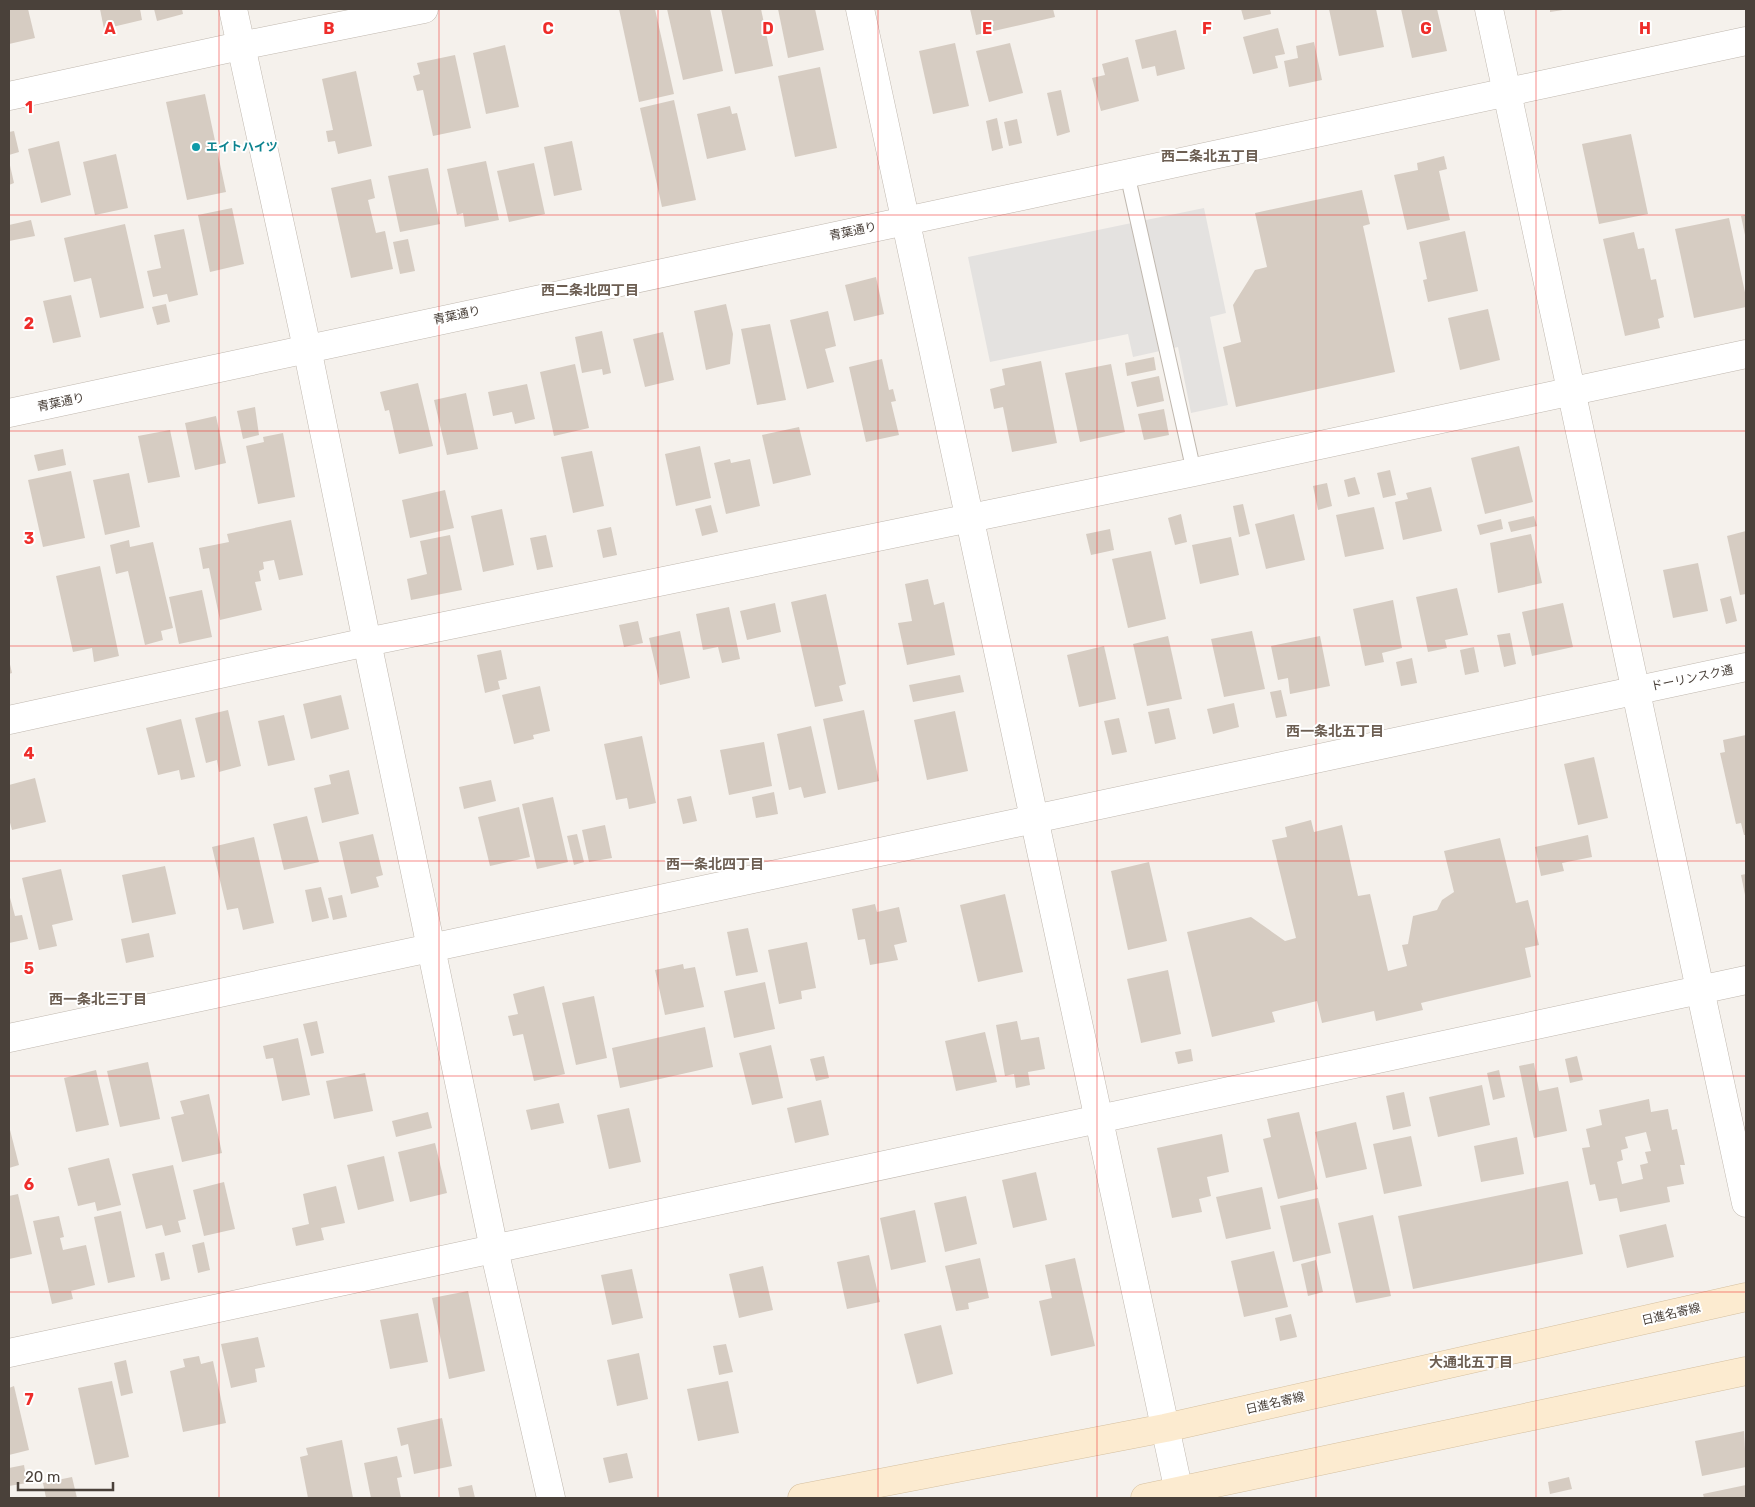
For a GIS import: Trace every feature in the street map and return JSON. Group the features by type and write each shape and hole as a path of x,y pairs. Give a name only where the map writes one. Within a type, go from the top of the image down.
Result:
{"main road":[{"name":"日進名寄線","path":"802,1498 1165,1428 1746,1297"},
{"path":"1144,1498 1180,1495 1746,1371"}],"street":[{"path":"233,9 307,348 366,642 494,1249 552,1498"},
{"path":"9,96 240,46 424,9"},
{"path":"860,9 1180,1495"},
{"path":"1489,9 1746,1203"},
{"name":"青葉通り","path":"9,413 1746,41"},
{"path":"9,720 366,642 1194,472 1746,354"},
{"name":"ドーリンスク通","path":"9,1038 431,946 1746,667"},
{"path":"9,1353 1746,980"}],"lane":[{"path":"1127,173 1194,472"}],"shaded area":[{"path":"1204,208 1226,313 1210,317 1228,405 1191,413 1178,347 1133,357 1128,334 990,362 968,257"}],"building":[{"path":"9,9 28,9 35,38 9,44"},
{"path":"100,9 140,9 142,20 104,29"},
{"path":"154,9 182,9 183,14 157,21"},
{"path":"619,9 655,9 674,94 639,102"},
{"path":"667,9 710,9 723,71 683,80"},
{"path":"721,9 761,9 773,66 735,74"},
{"path":"778,9 815,9 824,50 788,58"},
{"path":"970,9 1053,9 1055,17 976,35"},
{"path":"1241,9 1270,9 1271,14 1244,20"},
{"path":"1329,9 1376,9 1384,47 1339,56"},
{"path":"1401,9 1437,9 1447,51 1412,58"},
{"path":"1550,9 1563,9 1563,10 1550,12"},
{"path":"1278,28 1285,54 1275,56 1278,68 1253,74 1243,37"},
{"path":"1176,30 1185,69 1157,76 1155,66 1142,69 1135,40"},
{"path":"1314,42 1322,80 1289,87 1284,61 1298,58 1296,46"},
{"path":"955,43 969,106 933,114 919,51"},
{"path":"1010,43 1023,93 989,102 976,51"},
{"path":"505,45 519,107 486,114 473,53"},
{"path":"455,55 471,128 433,136 423,90 417,91 413,76 420,74 417,63"},
{"path":"1128,57 1139,101 1101,111 1092,78 1105,75 1102,64"},
{"path":"820,67 837,148 795,157 778,76"},
{"path":"356,71 372,146 338,154 335,141 328,142 326,131 333,130 322,79"},
{"path":"1061,90 1070,132 1057,136 1047,93"},
{"name":"エイトハイツ","path":"205,94 226,192 187,200 166,102"},
{"path":"674,100 696,200 662,207 640,108"},
{"path":"730,106 732,114 737,113 746,150 707,159 697,114"},
{"path":"997,118 1003,148 992,151 986,121"},
{"path":"1017,119 1022,143 1009,146 1004,122"},
{"path":"14,131 19,152 9,155 9,132"},
{"path":"1631,134 1648,214 1599,224 1582,144"},
{"path":"59,141 71,195 41,203 28,149"},
{"path":"572,141 582,190 554,196 544,147"},
{"path":"116,154 128,208 95,215 83,162"},
{"path":"1444,156 1447,169 1439,171 1450,220 1407,230 1394,175 1418,170 1417,163"},
{"path":"9,161 14,183 9,185"},
{"path":"486,161 499,220 465,227 463,213 457,215 447,169"},
{"path":"534,163 545,214 509,222 497,171"},
{"path":"428,168 440,224 400,232 388,176"},
{"path":"371,179 375,198 368,200 376,233 385,231 393,269 351,278 331,188"},
{"path":"1362,190 1370,224 1363,226 1395,372 1236,407 1223,347 1241,342 1233,305 1255,270 1267,267 1255,213"},
{"path":"232,208 244,264 210,272 198,215"},
{"path":"1746,215 1746,235 1745,235 1741,216"},
{"path":"1729,218 1746,297 1746,307 1694,318 1675,229"},
{"path":"31,220 35,236 9,241 9,225"},
{"path":"125,224 144,308 100,318 91,278 74,282 64,238"},
{"path":"184,229 198,295 169,302 167,294 153,297 147,271 161,268 154,235"},
{"path":"1465,231 1478,291 1428,302 1423,280 1427,279 1419,242"},
{"path":"1634,232 1638,249 1644,248 1651,280 1656,279 1664,317 1658,319 1660,328 1625,336 1603,239"},
{"path":"408,239 415,271 400,274 393,242"},
{"path":"876,277 884,314 854,321 845,285"},
{"path":"71,295 81,337 53,343 43,301"},
{"path":"166,304 170,322 157,325 152,307"},
{"path":"726,304 733,334 730,364 706,370 694,311"},
{"path":"1488,309 1500,360 1460,370 1448,318"},
{"path":"828,311 836,346 825,349 834,382 807,389 790,320"},
{"path":"770,324 786,400 757,405 741,329"},
{"path":"602,331 611,373 603,375 602,369 582,373 575,337"},
{"path":"663,332 674,380 645,387 633,339"},
{"path":"1154,357 1156,370 1127,376 1125,363"},
{"path":"882,359 889,390 893,389 896,401 891,402 899,435 866,442 849,367"},
{"path":"1041,361 1057,443 1012,452 1003,407 994,409 990,389 1005,385 1002,369"},
{"path":"575,364 589,428 554,436 540,372"},
{"path":"1111,364 1125,432 1080,442 1065,373"},
{"path":"1159,376 1164,401 1137,407 1131,382"},
{"path":"418,383 433,446 399,454 389,410 385,411 380,392"},
{"path":"527,384 535,419 515,424 512,412 493,416 488,392"},
{"path":"466,393 478,449 447,455 434,400"},
{"path":"255,407 259,435 243,439 237,411"},
{"path":"1164,409 1169,435 1144,440 1138,414"},
{"path":"216,416 226,463 195,470 185,423"},
{"path":"799,427 811,475 773,484 762,435"},
{"path":"170,430 180,477 148,483 138,436"},
{"path":"283,433 295,497 258,504 246,446 264,442 263,437"},
{"path":"700,446 711,498 676,506 665,454"},
{"path":"1519,446 1533,502 1485,514 1471,458"},
{"path":"63,449 66,465 38,471 34,455"},
{"path":"592,451 604,506 573,513 561,457"},
{"path":"730,459 731,463 750,459 760,506 726,514 714,463"},
{"path":"1390,470 1396,495 1383,498 1377,473"},
{"path":"71,471 85,538 43,547 28,480"},
{"path":"129,473 140,527 105,535 93,480"},
{"path":"1355,477 1360,494 1348,497 1344,480"},
{"path":"1327,483 1332,506 1318,510 1313,486"},
{"path":"1431,487 1442,531 1403,540 1395,502 1408,499 1406,493"},
{"path":"445,490 454,528 410,538 402,500"},
{"path":"1243,504 1250,534 1239,537 1233,506"},
{"path":"711,505 718,532 702,536 695,509"},
{"path":"1374,507 1384,549 1345,557 1336,515"},
{"path":"502,509 514,565 483,572 471,516"},
{"path":"1181,514 1187,542 1175,545 1168,518"},
{"path":"1294,514 1305,560 1266,569 1255,524"},
{"path":"1534,516 1537,526 1511,532 1508,522"},
{"path":"1501,519 1503,529 1480,535 1477,525"},
{"path":"291,520 303,575 279,580 274,560 263,562 264,569 259,571 261,581 255,582 262,610 220,620 209,568 203,569 199,548 229,542 227,534"},
{"path":"611,527 617,555 603,558 597,530"},
{"path":"1110,529 1114,550 1091,555 1086,534"},
{"path":"1746,531 1746,594 1740,595 1727,536"},
{"path":"1531,534 1542,583 1498,593 1490,543"},
{"path":"450,535 462,590 411,600 407,579 427,574 420,541"},
{"path":"546,535 553,567 537,570 530,538"},
{"path":"1231,537 1239,575 1200,584 1192,545"},
{"path":"129,540 130,547 153,542 173,628 161,631 163,640 145,645 128,571 116,574 110,545"},
{"path":"1151,551 1166,619 1128,628 1112,559"},
{"path":"1698,563 1708,611 1673,618 1663,570"},
{"path":"100,566 119,656 94,662 92,648 73,652 56,576"},
{"path":"928,579 934,605 944,602 955,655 907,665 898,623 912,621 905,584"},
{"path":"1457,588 1468,635 1445,640 1447,648 1428,652 1416,597"},
{"path":"202,590 212,637 179,644 169,597"},
{"path":"826,594 846,684 839,686 843,701 815,707 791,602"},
{"path":"1731,596 1737,621 1726,624 1720,599"},
{"path":"1393,600 1402,648 1382,653 1384,662 1365,666 1353,609"},
{"path":"775,603 781,632 747,640 740,611"},
{"path":"1563,603 1573,647 1532,656 1522,612"},
{"path":"729,607 740,659 722,663 718,647 703,650 696,614"},
{"path":"638,621 643,643 624,647 619,625"},
{"path":"680,631 690,678 660,685 649,638"},
{"path":"1252,631 1265,689 1224,697 1211,639"},
{"path":"1510,633 1516,664 1504,667 1497,635"},
{"path":"1168,636 1182,699 1147,706 1133,644"},
{"path":"1320,636 1330,686 1290,694 1288,678 1278,680 1271,646"},
{"path":"1104,646 1116,699 1079,707 1067,655"},
{"path":"1474,647 1479,672 1465,675 1460,650"},
{"path":"501,650 507,679 498,681 500,689 485,693 477,655"},
{"path":"1412,658 1417,683 1401,686 1396,662"},
{"path":"9,660 12,673 9,674"},
{"path":"960,675 964,692 913,702 909,685"},
{"path":"540,686 550,731 533,735 534,739 514,744 502,695"},
{"path":"1281,690 1287,716 1276,718 1270,692"},
{"path":"341,695 349,729 311,739 303,704"},
{"path":"1234,703 1239,727 1213,734 1207,709"},
{"path":"1169,708 1176,739 1155,744 1148,712"},
{"path":"228,710 241,766 219,772 217,760 206,763 195,718"},
{"path":"864,710 879,781 838,790 823,719"},
{"path":"955,711 968,771 927,780 914,720"},
{"path":"284,715 295,760 268,766 258,721"},
{"path":"1119,718 1127,752 1112,755 1104,721"},
{"path":"181,719 195,777 181,780 179,770 158,775 146,728"},
{"path":"811,726 826,793 804,798 801,787 789,790 777,734"},
{"path":"1746,735 1746,835 1744,835 1741,823 1736,824 1720,753 1725,752 1723,740"},
{"path":"642,736 656,803 629,809 627,798 616,800 604,744"},
{"path":"764,742 772,786 729,795 720,750"},
{"path":"1594,757 1608,818 1578,825 1564,764"},
{"path":"349,770 359,814 322,823 314,788 331,784 329,775"},
{"path":"35,778 46,822 12,830 9,819 9,785"},
{"path":"491,780 496,801 464,809 459,787"},
{"path":"774,792 778,814 756,818 752,797"},
{"path":"691,796 697,821 683,824 677,799"},
{"path":"553,797 568,862 537,869 522,804"},
{"path":"519,807 530,857 490,866 478,817"},
{"path":"307,816 319,862 284,870 273,824"},
{"path":"1311,820 1314,832 1342,825 1358,896 1370,894 1388,971 1407,966 1402,945 1408,944 1413,916 1437,910 1442,900 1454,892 1444,851 1500,838 1516,903 1528,900 1539,945 1525,948 1531,977 1421,1003 1423,1010 1376,1021 1374,1011 1322,1023 1317,1001 1272,1012 1275,1022 1212,1037 1187,932 1251,917 1285,941 1296,938 1272,840 1287,837 1285,827"},
{"path":"605,825 612,858 589,862 582,830"},
{"path":"373,834 383,875 376,877 379,887 351,894 339,842"},
{"path":"577,834 584,862 574,865 567,836"},
{"path":"1588,835 1592,857 1562,863 1564,871 1541,876 1535,847"},
{"path":"254,837 274,923 243,930 238,908 227,910 212,847"},
{"path":"1149,862 1167,941 1128,950 1111,871"},
{"path":"165,866 176,914 132,923 122,875"},
{"path":"61,869 73,920 52,925 57,946 39,950 22,878"},
{"path":"1746,874 1746,895 1745,895 1741,875"},
{"path":"321,887 329,918 312,922 305,890"},
{"path":"9,894 15,916 22,915 28,939 9,943"},
{"path":"1005,894 1023,972 978,982 960,905"},
{"path":"342,895 347,917 333,920 328,898"},
{"path":"875,904 877,912 899,907 907,942 894,945 898,960 870,965 865,939 858,940 852,909"},
{"path":"748,928 758,972 736,976 727,932"},
{"path":"149,933 154,957 126,963 121,939"},
{"path":"807,942 816,988 801,991 802,999 779,1004 768,950"},
{"path":"683,964 684,969 695,967 704,1007 665,1015 655,970"},
{"path":"1168,970 1181,1034 1141,1043 1127,979"},
{"path":"765,982 775,1029 734,1038 724,991"},
{"path":"544,986 565,1074 534,1081 523,1034 513,1036 508,1016 518,1014 513,994"},
{"path":"594,996 607,1058 576,1065 562,1003"},
{"path":"317,1021 324,1053 311,1056 303,1024"},
{"path":"1017,1021 1021,1040 1039,1037 1045,1069 1028,1072 1030,1085 1016,1088 1014,1074 1005,1076 996,1025"},
{"path":"705,1027 713,1067 620,1088 612,1048"},
{"path":"985,1032 997,1082 956,1091 945,1041"},
{"path":"298,1038 310,1095 282,1101 273,1058 266,1059 263,1046"},
{"path":"771,1045 783,1098 752,1105 739,1053"},
{"path":"1191,1049 1193,1061 1178,1064 1175,1052"},
{"path":"824,1056 829,1078 816,1081 810,1059"},
{"path":"1577,1056 1583,1080 1570,1083 1565,1059"},
{"path":"148,1062 160,1119 120,1127 107,1071"},
{"path":"1534,1063 1539,1091 1558,1087 1567,1131 1534,1138 1519,1066"},
{"path":"96,1070 109,1125 76,1132 64,1078"},
{"path":"1499,1070 1505,1097 1493,1100 1487,1073"},
{"path":"365,1073 373,1111 334,1119 326,1081"},
{"path":"1482,1085 1490,1125 1438,1137 1429,1097"},
{"path":"1404,1092 1411,1126 1393,1130 1386,1096"},
{"path":"209,1094 222,1153 182,1162 171,1117 184,1114 180,1101"},
{"path":"1649,1099 1651,1112 1668,1109 1672,1130 1677,1129 1685,1165 1680,1165 1684,1184 1667,1187 1670,1202 1620,1212 1617,1198 1599,1201 1595,1184 1590,1185 1582,1148 1590,1147 1586,1129 1602,1125 1599,1110","holes":["1646,1132 1651,1151 1645,1152 1648,1163 1640,1165 1643,1179 1622,1184 1617,1162 1623,1160 1621,1150 1628,1148 1625,1137"]},
{"path":"821,1100 829,1135 795,1143 787,1108"},
{"path":"559,1103 564,1123 531,1130 526,1110"},
{"path":"629,1108 641,1162 609,1169 597,1115"},
{"path":"428,1112 432,1128 396,1137 392,1121"},
{"path":"1299,1112 1318,1189 1278,1199 1263,1139 1271,1137 1267,1119"},
{"path":"1356,1122 1367,1169 1326,1178 1315,1132"},
{"path":"9,1126 19,1165 9,1168"},
{"path":"1222,1134 1229,1172 1207,1177 1211,1196 1199,1199 1202,1212 1172,1218 1157,1148"},
{"path":"1411,1136 1422,1186 1384,1194 1373,1144"},
{"path":"1517,1137 1524,1174 1481,1182 1474,1146"},
{"path":"435,1143 447,1193 410,1202 398,1152"},
{"path":"384,1156 394,1201 358,1210 347,1165"},
{"path":"109,1158 121,1205 97,1211 95,1202 78,1206 68,1168"},
{"path":"173,1165 186,1219 178,1221 181,1232 165,1236 162,1225 146,1229 132,1174"},
{"path":"1036,1172 1047,1220 1013,1228 1002,1180"},
{"path":"1568,1181 1583,1254 1413,1289 1398,1216"},
{"path":"224,1182 235,1229 204,1236 193,1190"},
{"path":"336,1186 345,1223 321,1228 324,1240 296,1246 292,1228 309,1224 303,1194"},
{"path":"1262,1187 1271,1229 1226,1239 1216,1197"},
{"path":"18,1194 32,1254 9,1259 9,1196"},
{"path":"966,1196 977,1244 945,1252 934,1203"},
{"path":"1318,1198 1331,1253 1293,1262 1280,1206"},
{"path":"915,1210 926,1262 891,1270 880,1218"},
{"path":"121,1211 135,1277 108,1283 94,1217"},
{"path":"1373,1215 1391,1296 1356,1303 1338,1223"},
{"path":"59,1216 64,1237 60,1238 63,1250 86,1245 95,1285 71,1291 73,1299 52,1304 33,1221"},
{"path":"1666,1224 1674,1257 1627,1268 1619,1235"},
{"path":"204,1242 210,1270 198,1273 192,1245"},
{"path":"1274,1251 1288,1307 1244,1317 1231,1261"},
{"path":"164,1252 170,1279 161,1281 155,1254"},
{"path":"869,1255 880,1302 847,1309 837,1262"},
{"path":"980,1258 989,1298 968,1303 969,1309 956,1311 945,1266"},
{"path":"1075,1258 1095,1346 1051,1356 1039,1301 1052,1298 1045,1265"},
{"path":"1316,1260 1323,1292 1308,1296 1301,1264"},
{"path":"763,1266 773,1310 739,1318 729,1274"},
{"path":"632,1269 643,1318 612,1325 601,1275"},
{"path":"468,1291 485,1371 449,1379 432,1298"},
{"path":"418,1313 428,1362 390,1369 380,1320"},
{"path":"1291,1314 1297,1337 1280,1341 1275,1318"},
{"path":"941,1325 953,1374 917,1384 904,1334"},
{"path":"258,1337 265,1367 255,1369 257,1382 231,1388 221,1344"},
{"path":"726,1344 733,1372 719,1375 713,1346"},
{"path":"639,1353 648,1399 617,1406 607,1360"},
{"path":"199,1356 201,1364 213,1361 226,1423 183,1432 170,1371 185,1367 183,1359"},
{"path":"126,1360 133,1393 121,1396 114,1363"},
{"path":"112,1381 129,1457 95,1465 78,1388"},
{"path":"728,1381 739,1433 698,1441 687,1389"},
{"path":"14,1386 29,1450 9,1455 9,1388"},
{"path":"442,1418 452,1466 414,1474 408,1444 401,1446 397,1428"},
{"path":"1744,1431 1746,1467 1702,1476 1695,1441"},
{"path":"342,1440 353,1498 308,1498 300,1457 308,1455 306,1448"},
{"path":"627,1453 633,1478 609,1483 603,1458"},
{"path":"397,1456 402,1477 397,1478 401,1498 371,1498 364,1463"},
{"path":"24,1465 27,1483 9,1486 9,1468"},
{"path":"72,1477 77,1498 46,1498 43,1483"},
{"path":"1569,1477 1572,1489 1550,1494 1548,1482"},
{"path":"472,1485 475,1498 460,1498 458,1488"},
{"path":"1746,1485 1746,1498 1704,1498 1703,1494"}],"place":[{"name":"エイトハイツ","path":"196,147"}],"district":[{"name":"西二条北五丁目","path":"1210,156"},
{"name":"西二条北四丁目","path":"590,290"},
{"name":"西一条北五丁目","path":"1335,731"},
{"name":"西一条北四丁目","path":"715,864"},
{"name":"西一条北三丁目","path":"98,999"},
{"name":"大通北五丁目","path":"1471,1362"}]}
